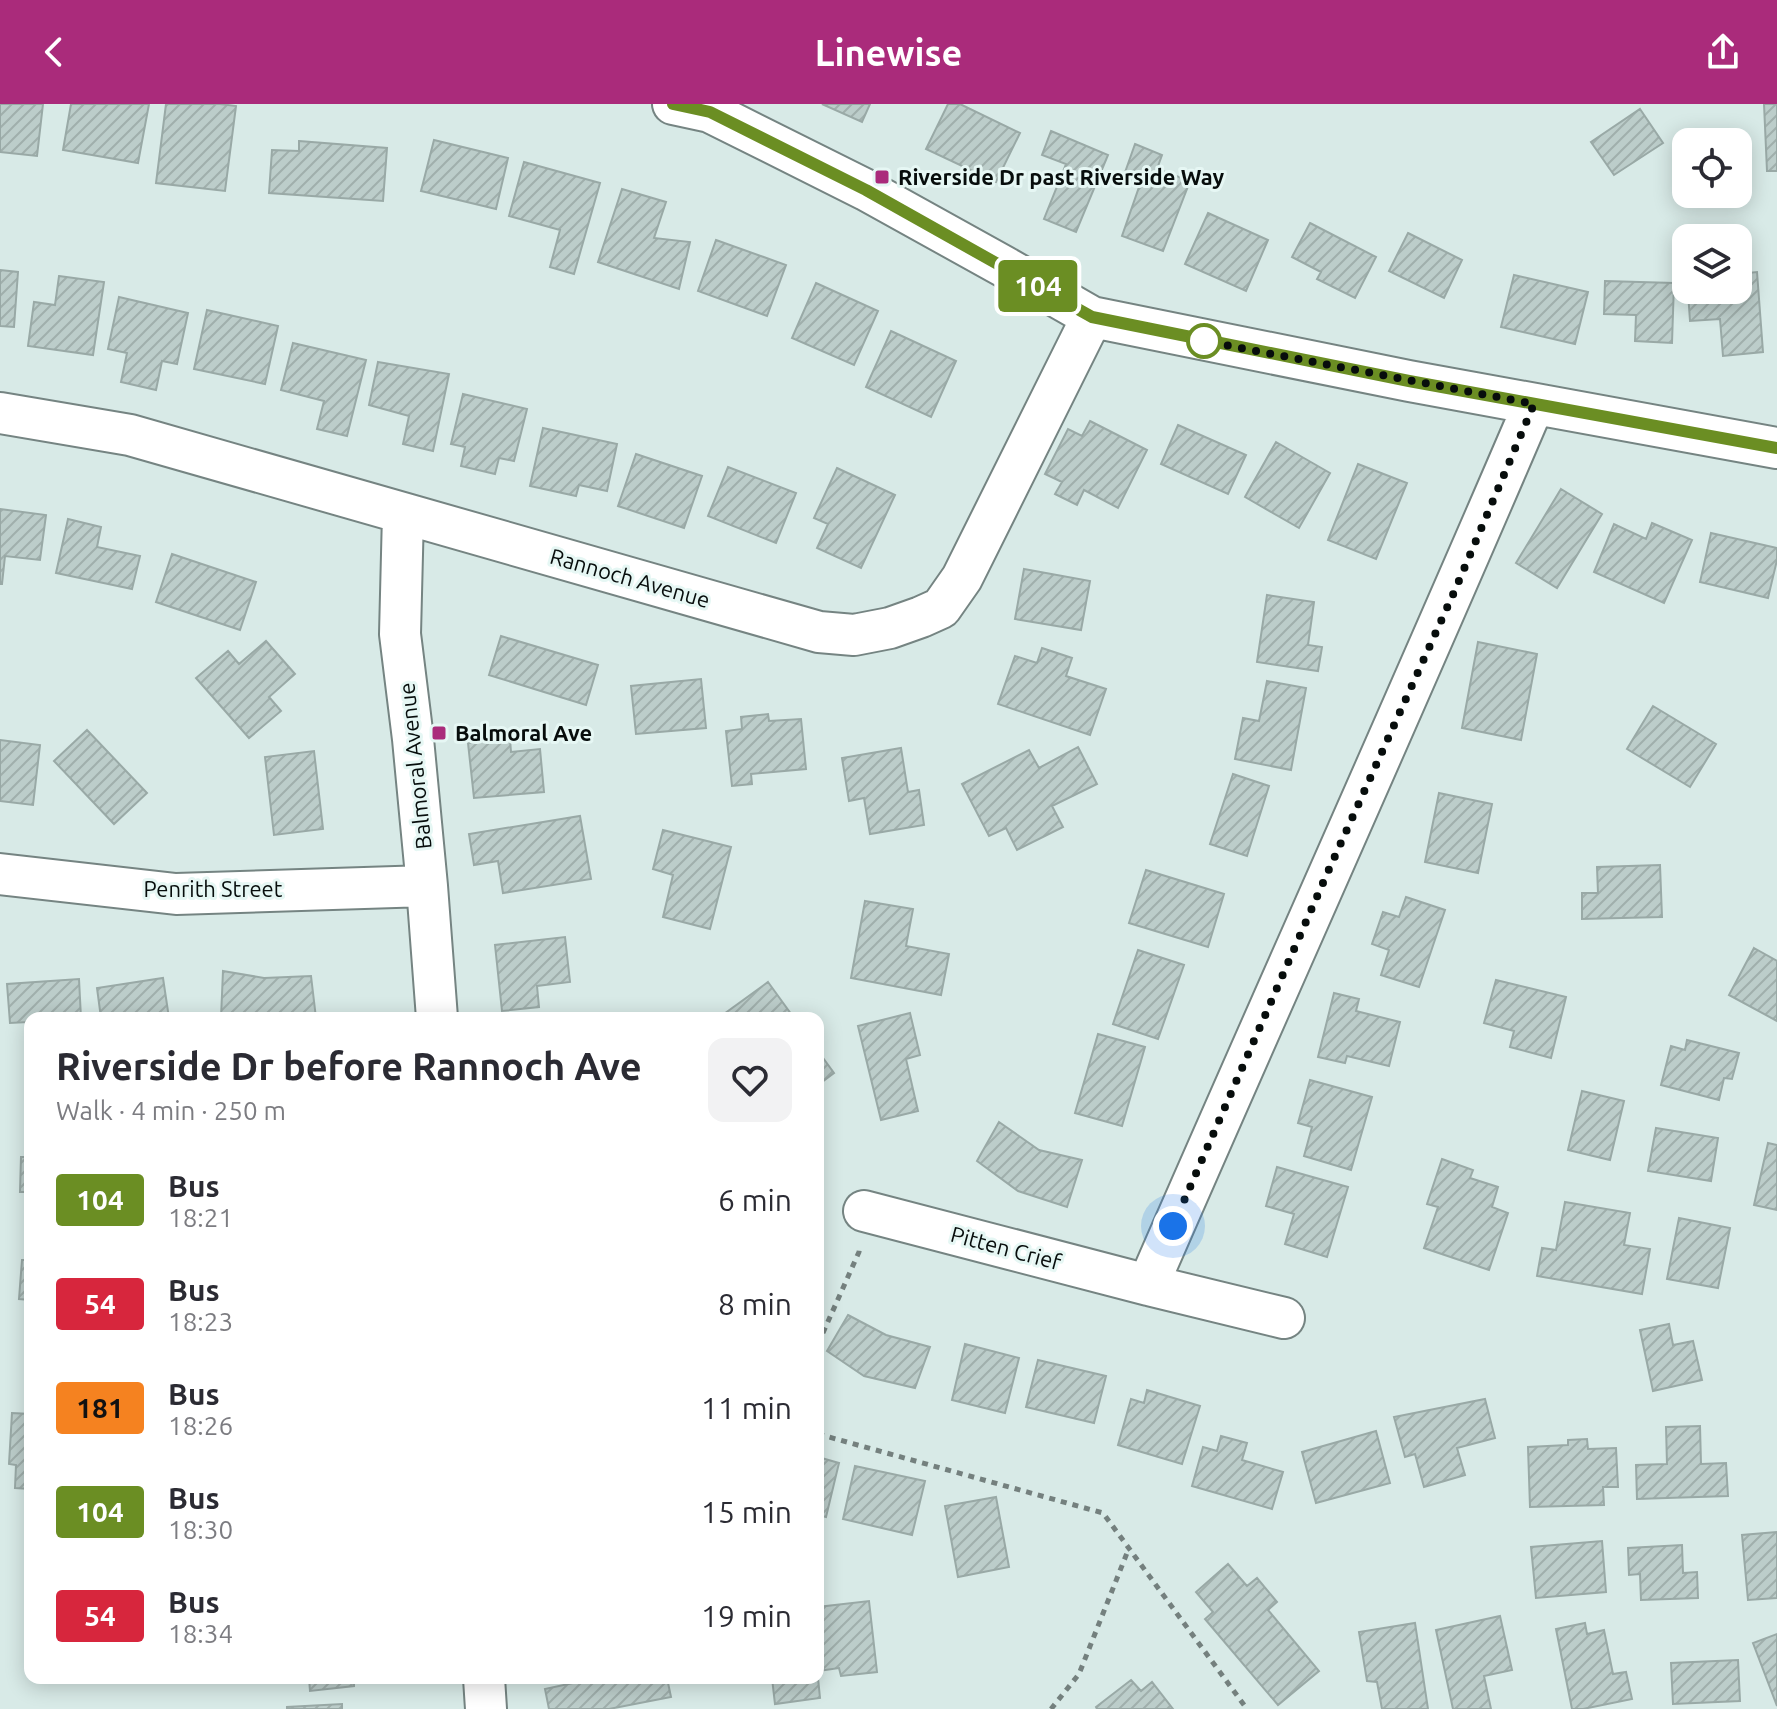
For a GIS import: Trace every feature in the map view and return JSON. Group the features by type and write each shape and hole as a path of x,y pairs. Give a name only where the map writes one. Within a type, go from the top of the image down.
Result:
{"street":[{"path":"699,107 866,190 1092,317 1534,404 1777,448"},
{"name":"Rannoch Avenue","path":"0,413 130,435 819,632 854,635 890,628 941,608 962,578 1092,317"},
{"path":"1148,1285 1534,404"},
{"name":"Balmoral Avenue","path":"403,514 400,634 413,739 437,1012"},
{"name":"Penrith Street","path":"0,874 176,894 427,886"},
{"name":"Pitten Crief","path":"864,1211 1284,1318"},
{"path":"484,1684 486,1709"}],"path":[{"path":"824,1331 859,1252 864,1211"},
{"path":"824,1436 1103,1513 1247,1709"},
{"path":"1051,1709 1079,1674 1129,1548"}],"building":[{"path":"0,104 43,104 37,156 0,152"},
{"path":"71,104 149,104 138,163 63,150"},
{"path":"166,104 236,106 225,191 156,183"},
{"path":"822,104 870,104 862,122"},
{"path":"948,104 960,104 1020,133 996,182 926,149"},
{"path":"1764,104 1777,104 1777,171 1767,171"},
{"path":"1640,109 1663,143 1614,175 1591,142"},
{"path":"1051,131 1108,155 1076,232 1044,219 1066,164 1042,155"},
{"path":"434,140 508,158 496,209 421,191"},
{"path":"299,141 387,148 383,201 269,193 272,150 299,151"},
{"path":"1135,144 1162,155 1157,169 1190,181 1163,251 1122,236 1139,187 1122,181"},
{"path":"524,162 600,183 574,274 550,267 560,230 509,216"},
{"path":"622,189 666,202 654,238 690,242 679,289 598,262"},
{"path":"1208,213 1268,240 1246,291 1185,264"},
{"path":"1310,223 1376,257 1355,298 1317,279 1321,272 1292,257"},
{"path":"1408,233 1462,260 1444,298 1389,271"},
{"path":"716,240 786,265 767,316 698,291"},
{"path":"0,270 18,272 14,327 0,326"},
{"path":"1757,272 1763,352 1723,356 1720,319 1690,321 1689,304 1752,304 1752,273"},
{"path":"1514,275 1588,292 1575,344 1501,327"},
{"path":"59,276 104,282 93,355 28,346 34,302 55,305"},
{"path":"1605,281 1672,283 1672,343 1635,341 1636,315 1604,314"},
{"path":"816,283 878,311 854,365 792,338"},
{"path":"119,297 188,313 177,364 162,361 156,390 121,382 127,353 108,349"},
{"path":"207,310 278,326 265,384 194,369"},
{"path":"891,331 956,361 931,417 866,387"},
{"path":"293,343 366,360 347,436 317,429 324,401 281,390"},
{"path":"378,362 449,374 433,451 403,444 409,416 369,405"},
{"path":"463,394 527,409 514,461 499,458 495,474 461,466 465,447 451,444"},
{"path":"1090,421 1147,450 1118,508 1084,490 1077,505 1055,494 1062,482 1045,474 1068,429 1082,436"},
{"path":"1178,425 1246,455 1228,494 1161,464"},
{"path":"543,428 617,444 607,491 579,485 576,496 530,486"},
{"path":"1276,442 1330,473 1299,528 1245,497"},
{"path":"636,454 702,476 684,528 618,506"},
{"path":"1358,464 1407,483 1376,559 1328,540"},
{"path":"728,467 796,493 776,543 708,516"},
{"path":"837,468 895,495 861,568 817,548 828,524 814,518"},
{"path":"1561,489 1602,514 1557,588 1516,563"},
{"path":"0,509 46,515 40,560 5,556 2,584 0,584"},
{"path":"68,519 101,527 97,547 140,556 132,589 56,573"},
{"path":"1652,523 1692,540 1664,603 1594,572 1614,524 1646,539"},
{"path":"1711,533 1777,548 1768,598 1700,582"},
{"path":"172,554 256,582 240,630 156,602"},
{"path":"1024,569 1090,581 1081,630 1015,619"},
{"path":"1267,595 1314,602 1308,645 1322,647 1318,671 1257,662"},
{"path":"501,636 598,665 586,705 489,675"},
{"path":"266,641 295,674 269,697 281,711 249,738 196,678 228,651 239,664"},
{"path":"1478,642 1537,654 1521,740 1462,728"},
{"path":"1042,648 1072,658 1066,676 1106,689 1090,735 998,704 1015,656 1037,663"},
{"path":"701,679 706,728 636,734 631,686"},
{"path":"1267,681 1306,688 1291,770 1235,759 1243,718 1259,721"},
{"path":"1653,706 1716,744 1690,787 1627,749"},
{"path":"768,714 769,721 801,719 806,769 751,774 752,784 732,786 726,731 742,729 741,717"},
{"path":"87,730 147,793 114,824 54,761"},
{"path":"510,739 511,752 540,749 544,792 474,798 468,743"},
{"path":"0,740 40,745 33,805 0,801"},
{"path":"1078,747 1097,784 1052,806 1063,827 1017,850 1006,828 989,836 962,784 1029,750 1039,768"},
{"path":"901,748 908,792 919,790 924,825 870,834 864,798 849,801 842,758"},
{"path":"314,751 323,829 274,835 265,757"},
{"path":"1233,774 1269,786 1247,856 1210,844"},
{"path":"1439,793 1492,804 1478,873 1425,862"},
{"path":"580,816 591,879 503,893 498,861 474,865 469,834"},
{"path":"663,830 731,847 710,929 663,917 673,875 653,869"},
{"path":"1660,865 1662,917 1582,919 1582,893 1598,893 1597,867"},
{"path":"1146,870 1224,894 1208,947 1129,923"},
{"path":"1406,897 1445,910 1419,987 1381,975 1389,950 1372,944 1383,912 1399,917"},
{"path":"865,901 913,909 906,946 949,954 941,995 851,978"},
{"path":"565,937 570,982 537,986 539,1007 502,1011 495,945"},
{"path":"1754,948 1777,961 1777,1021 1729,995"},
{"path":"1138,950 1184,965 1158,1039 1113,1024"},
{"path":"223,971 264,978 311,976 315,1012 221,1012"},
{"path":"163,978 168,1012 100,1012 97,988"},
{"path":"79,979 81,1012 24,1012 24,1022 10,1023 7,984"},
{"path":"1496,980 1566,997 1551,1058 1510,1047 1514,1031 1484,1023"},
{"path":"768,982 790,1012 727,1012"},
{"path":"1334,993 1359,999 1356,1011 1400,1022 1389,1066 1347,1056 1345,1063 1318,1057"},
{"path":"910,1013 920,1055 906,1059 918,1111 881,1120 858,1026"},
{"path":"1098,1034 1145,1047 1122,1126 1075,1113"},
{"path":"1687,1040 1739,1053 1732,1079 1724,1078 1719,1100 1661,1085 1671,1046 1685,1050"},
{"path":"824,1059 834,1073 824,1080"},
{"path":"1310,1080 1372,1097 1351,1170 1304,1156 1312,1127 1298,1123"},
{"path":"1582,1091 1624,1101 1610,1160 1568,1150"},
{"path":"999,1122 1039,1150 1082,1160 1067,1207 1018,1191 977,1161"},
{"path":"1656,1128 1718,1138 1711,1181 1648,1171"},
{"path":"1768,1143 1777,1145 1777,1210 1754,1205"},
{"path":"21,1157 24,1157 24,1192 20,1192"},
{"path":"1442,1159 1473,1170 1470,1178 1498,1187 1492,1207 1508,1213 1489,1270 1424,1248 1438,1207 1427,1204"},
{"path":"1277,1167 1348,1187 1327,1257 1285,1244 1294,1214 1266,1206"},
{"path":"1565,1202 1630,1213 1624,1245 1650,1249 1642,1294 1537,1276 1542,1248 1556,1250"},
{"path":"1679,1218 1730,1228 1718,1288 1667,1279"},
{"path":"22,1260 24,1260 24,1299 19,1299"},
{"path":"848,1315 886,1335 930,1347 915,1388 864,1376 827,1351"},
{"path":"1669,1324 1673,1345 1693,1341 1702,1380 1653,1391 1640,1330"},
{"path":"965,1344 1019,1358 1005,1413 952,1400"},
{"path":"1038,1360 1106,1376 1094,1423 1026,1407"},
{"path":"1147,1390 1200,1406 1182,1464 1118,1445 1131,1399 1144,1403"},
{"path":"1485,1399 1495,1438 1457,1448 1465,1475 1424,1487 1415,1454 1405,1457 1394,1417"},
{"path":"12,1413 24,1414 24,1489 15,1488 16,1465 9,1464"},
{"path":"1700,1426 1701,1464 1726,1463 1728,1496 1637,1499 1636,1465 1667,1464 1666,1427"},
{"path":"1376,1431 1390,1483 1316,1503 1302,1452"},
{"path":"1221,1436 1247,1443 1242,1460 1283,1472 1272,1509 1192,1486 1203,1447 1217,1451"},
{"path":"1587,1439 1588,1449 1616,1448 1618,1487 1603,1487 1604,1505 1530,1507 1528,1447 1568,1445 1568,1440"},
{"path":"824,1459 839,1463 824,1516"},
{"path":"855,1466 925,1481 912,1535 843,1519"},
{"path":"996,1497 1009,1567 958,1577 945,1506"},
{"path":"1777,1532 1777,1598 1748,1600 1742,1535"},
{"path":"1602,1541 1606,1592 1536,1598 1531,1547"},
{"path":"1682,1545 1683,1573 1697,1572 1698,1598 1641,1600 1640,1574 1629,1575 1628,1548"},
{"path":"1228,1564 1247,1586 1257,1578 1277,1602 1268,1610 1319,1671 1278,1705 1205,1619 1213,1612 1196,1592"},
{"path":"869,1601 877,1672 841,1676 839,1668 824,1670 824,1606"},
{"path":"1500,1616 1512,1670 1484,1676 1491,1709 1453,1709 1436,1630"},
{"path":"1415,1623 1428,1709 1382,1709 1377,1682 1367,1681 1359,1632"},
{"path":"1585,1623 1587,1634 1604,1630 1613,1674 1626,1672 1632,1699 1572,1709 1556,1629"},
{"path":"1777,1634 1777,1706 1753,1643"},
{"path":"1738,1660 1740,1701 1673,1704 1671,1663"},
{"path":"1131,1680 1141,1691 1152,1682 1173,1709 1097,1709"},
{"path":"309,1684 354,1684 354,1686 310,1691"},
{"path":"568,1684 668,1684 671,1697 609,1709 549,1709 545,1689"},
{"path":"773,1684 819,1684 820,1698 775,1704"},
{"path":"342,1704 342,1709 287,1709 287,1707"}],"bus line":[{"name":"104","path":"673,104 710,112 866,190 1092,317 1409,381 1777,448"}],"place":[{"name":"Riverside Dr past Riverside Way","path":"882,177"},
{"name":"Balmoral Ave","path":"439,733"}],"route":[{"path":"1173,1226 1455,590 1534,404 1204,341"}]}
